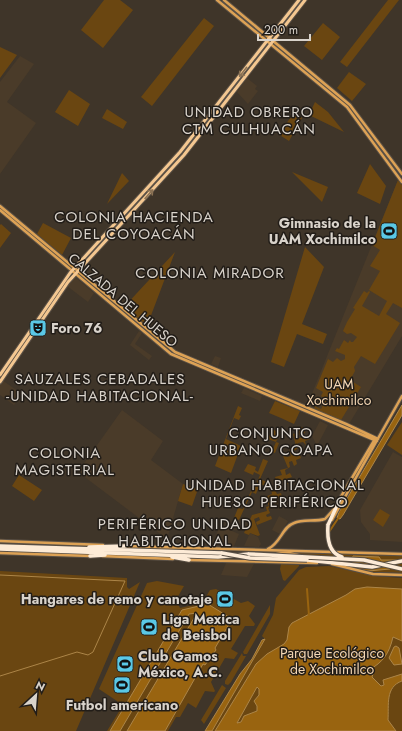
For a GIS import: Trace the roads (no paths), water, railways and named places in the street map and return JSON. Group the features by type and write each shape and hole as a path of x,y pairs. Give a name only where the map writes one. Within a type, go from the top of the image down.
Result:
{"highway":[{"path":"340,499 328,525 329,545 338,556 359,559"},
{"path":"76,549 126,546"},
{"path":"0,547 165,555 225,557 237,554 249,554 359,559 373,560 402,569"},
{"path":"0,547 222,553 254,559 333,562 383,566 402,561"},
{"path":"90,556 114,553"},
{"path":"165,555 189,560"}],"main road":[{"path":"217,0 347,107 402,182"},
{"path":"224,0 353,108 402,174"},
{"path":"0,375 73,270 180,152 299,0"},
{"path":"0,382 64,288 184,155 306,0"},
{"name":"CALZADA DEL HUESO","path":"0,206 73,270"},
{"name":"CALZADA DEL HUESO","path":"0,210 175,352 377,438"},
{"name":"CALZADA DEL HUESO","path":"77,273 176,356 371,438 377,438"},
{"path":"337,552 332,549 329,543 330,524 402,396"},
{"path":"371,438 372,443"},
{"path":"276,550 276,545 287,528 294,523 327,518 340,499 372,443 377,438"},
{"path":"0,541 402,554"},
{"path":"267,549 276,545"},
{"path":"276,550 303,558"},
{"path":"304,563 303,558 307,551"},
{"path":"0,553 189,560 327,563 373,574 402,575"}],"waterway":[{"path":"329,532 339,517"},
{"path":"0,575 125,581 93,652 88,655 77,652 0,676"},
{"path":"307,589 309,616"}],"place":[{"name":"Gimnasio de la UAM Xochimilco","path":"389,231"},
{"name":"Foro 76","path":"38,328"},
{"name":"Hangares de remo y canotaje","path":"225,599"},
{"name":"Liga Mexica de Beisbol","path":"149,627"},
{"name":"Club Gamos México, A.C.","path":"125,664"},
{"name":"Futbol americano","path":"122,685"}],"district":[{"name":"UNIDAD OBRERO CTM CULHUACÁN","path":"249,120"},
{"name":"COLONIA HACIENDA DEL COYOACÁN","path":"134,226"},
{"name":"COLONIA MIRADOR","path":"210,273"},
{"name":"SAUZALES CEBADALES -UNIDAD HABITACIONAL-","path":"100,388"},
{"name":"CONJUNTO URBANO COAPA","path":"271,442"},
{"name":"COLONIA MAGISTERIAL","path":"65,462"},
{"name":"UNIDAD HABITACIONAL HUESO PERIFÉRICO","path":"275,494"},
{"name":"PERIFÉRICO UNIDAD HABITACIONAL","path":"175,532"}],"park label":[{"name":"UAM Xochimilco","path":"339,392"},
{"name":"Parque Ecológico de Xochimilco","path":"332,662"}]}
